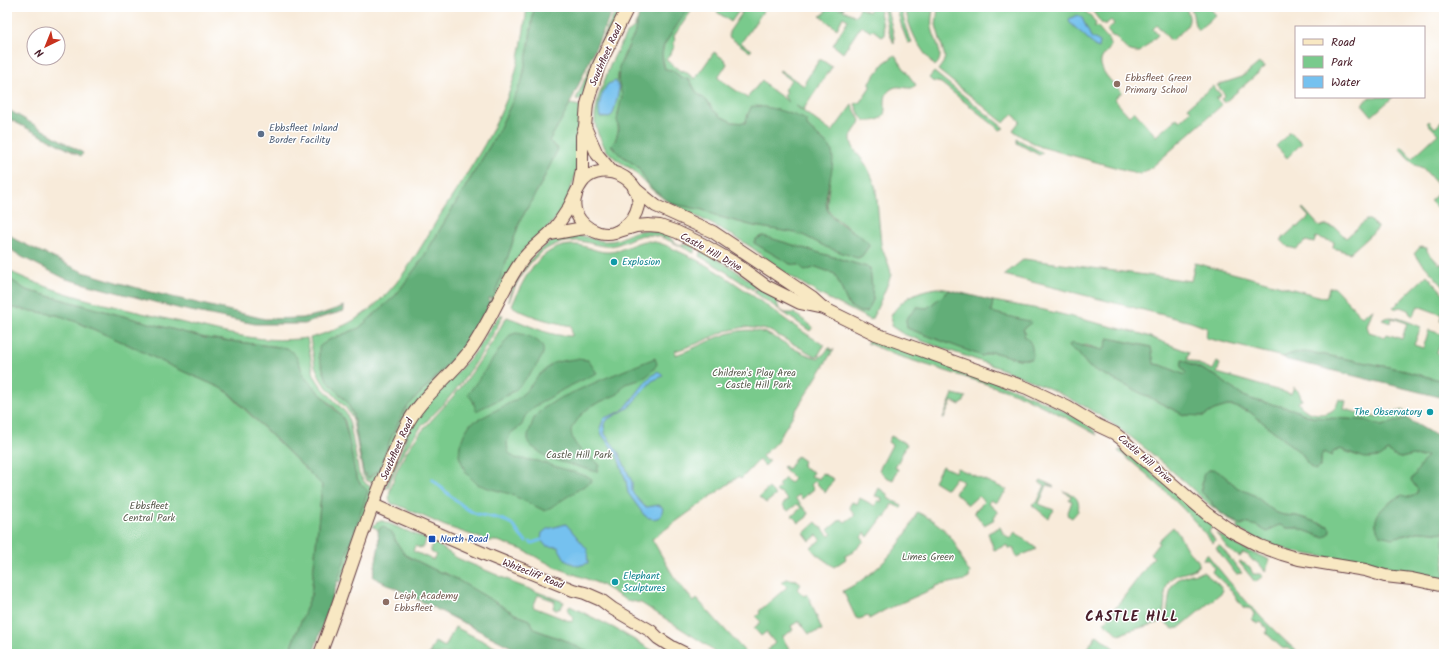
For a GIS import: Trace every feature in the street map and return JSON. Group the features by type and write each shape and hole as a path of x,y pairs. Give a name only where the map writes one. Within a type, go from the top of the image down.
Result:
{"street":[{"name":"Southfleet Road","path":"320,654 395,448 412,416 422,403 471,350 491,317 520,263 534,247 550,234 568,210 577,193 582,172 582,136 585,127 587,104 599,65 628,7"},
{"name":"Southfleet Road","path":"585,127 597,154 612,172"},
{"path":"600,172 612,172 623,176 632,186 638,200 636,213 630,222 616,232 607,234 598,233 588,228 579,219 575,210 574,200 584,180 600,172"},
{"name":"Castle Hill Drive","path":"632,186 659,208 713,232 812,298 823,308 876,334 1027,388 1067,407 1097,425 1108,429 1123,440 1207,514 1233,532 1260,546 1299,558 1444,586"},
{"name":"Castle Hill Drive","path":"616,232 642,225 666,228 705,246 733,262 766,286 800,304 823,308"},
{"path":"550,234 588,228"},
{"name":"Whitecliff Road","path":"373,505 487,555 573,590 586,593 651,631 658,638 686,654"}],"green space":[{"path":"527,7 534,7 522,81 497,134 423,258 396,295 359,328 329,340 320,347 319,357 327,380 347,402 353,414 363,471 366,477 370,478 379,470 390,440 405,409 455,358 483,318 496,291 520,221 542,182 558,148 548,141 570,104 581,106 578,132 578,161 575,177 561,212 546,230 524,249 466,348 445,373 376,485 366,480 363,475 352,417 320,378 315,366 310,338 337,329 362,315 386,294 410,264 480,153 498,118 513,81 522,44"},
{"path":"534,7 614,7 565,114 549,141 558,149 542,182 520,221 493,299 490,298 489,300 491,302 474,333 459,353 405,409 390,440 379,470 368,478 363,471 353,414 347,402 327,380 319,357 319,348 329,340 359,328 396,295 423,258 497,134 522,81"},
{"path":"617,7 623,7 592,70 582,100 576,99"},
{"path":"644,7 689,7 664,45 662,54 663,63 665,69 672,70 681,77 689,80 697,93 708,102 714,111 732,122 745,123 751,107 756,106 795,115 806,120 808,127 830,147 833,162 826,197 826,205 828,211 837,221 859,235 869,244 862,256 857,258 826,247 796,233 754,226 720,217 703,210 673,204 648,184 638,167 618,153 611,145 615,141 619,129 617,120 622,95 618,81 619,67 634,35 640,10"},
{"path":"689,7 694,7 674,36 675,41 673,45 675,46 666,60 682,72 683,70 695,79 714,52 725,60 727,64 718,78 747,98 762,80 768,87 789,102 784,96 787,92 784,90 791,80 779,71 780,70 804,86 819,60 822,60 832,67 803,110 796,106 832,132 852,105 860,120 851,137 851,141 854,149 864,162 872,177 876,189 881,244 891,274 871,320 821,295 787,274 751,247 727,232 665,200 651,189 633,170 617,160 606,150 598,134 595,123 598,98 611,63 626,34 633,29 637,21 635,34 620,65 618,80 622,98 618,114 618,134 615,141 611,145 618,153 638,167 648,184 654,190 673,204 703,210 720,217 754,226 796,233 826,247 858,258 862,256 869,246 866,241 835,218 828,210 827,203 832,162 830,147 808,127 804,119 772,109 748,113 746,123 732,122 722,117 714,111 708,102 697,93 690,80 681,77 672,70 665,69 662,54 664,45","holes":["763,236 870,268 873,300 867,312 860,312 849,306 835,274 816,267 805,271 799,265 790,264 754,243 756,239"]},
{"path":"720,7 766,7 741,43 752,50 750,52 729,37 729,32 742,13 739,11 731,22 717,12"},
{"path":"828,7 841,9 844,7 843,10 856,16 860,8 869,12 871,7 879,7 885,35 882,37 873,30 871,32 861,26 843,53 833,45 848,20 843,17 837,29 820,16 823,15"},
{"path":"883,7 887,7 894,37 894,44 889,32"},
{"path":"897,7 901,7 906,29 912,42 908,43 901,25"},
{"path":"905,7 934,7 932,27 940,53 940,58 935,66 924,53 916,39 909,24"},
{"path":"938,7 1063,7 1069,9 1079,7 1091,16 1096,24 1094,27 1095,28 1097,26 1109,40 1111,45 1101,62 1104,72 1122,92 1114,99 1129,116 1134,111 1156,136 1177,118 1180,121 1191,111 1188,107 1213,86 1221,95 1216,99 1222,105 1152,167 1140,174 1041,147 1022,137 1013,130 1020,121 1012,114 1004,123 938,70 945,57 936,25"},
{"path":"1088,7 1185,7 1188,13 1189,22 1184,30 1171,41 1157,25 1153,29 1158,35 1140,52 1136,52 1126,48 1116,37 1112,36 1108,32 1108,29 1114,24 1111,20 1106,24 1102,24"},
{"path":"1190,7 1209,7 1216,15 1198,30"},
{"path":"895,55 916,85 912,88 893,88 888,92 886,97 884,114 881,118 875,121 865,121 860,116 855,104 860,102 870,87 870,82 884,63"},
{"path":"1259,63 1265,67 1224,103 1221,99 1225,95 1217,85 1242,77"},
{"path":"934,72 1004,128 1000,130 941,83 932,81 929,78"},
{"path":"1369,98 1392,98 1372,116 1362,104"},
{"path":"7,109 83,153 81,156 7,118"},
{"path":"1444,119 1444,171 1435,180 1443,189 1442,190 1423,168 1415,165 1399,148 1401,146 1412,158 1438,134 1427,123 1429,121 1435,128"},
{"path":"1290,132 1302,143 1287,158 1276,146"},
{"path":"1017,139 1043,153 1039,155 1017,143"},
{"path":"1442,190 1444,192 1444,201 1437,208 1430,201"},
{"path":"1303,208 1320,227 1324,225 1336,228 1346,238 1366,220 1370,220 1378,228 1350,253 1333,248 1334,242 1316,237 1314,243 1306,241 1296,249 1288,247 1281,240 1309,217 1302,209"},
{"path":"647,230 667,233 677,244 696,247 694,253 653,235 639,236 610,246 601,246 580,241 563,242 542,252 533,260 525,269 509,302 510,292 524,268 544,246 552,241 562,237 582,236 602,241 613,241 635,232"},
{"path":"7,232 16,240 83,272 151,292 265,319 302,318 321,314 344,306 344,311 305,324 255,324 181,309 66,279 22,257 7,247"},
{"path":"763,236 870,268 873,300 867,312 860,312 849,306 835,274 816,267 805,271 799,265 790,264 754,243 756,239"},
{"name":"Castle Hill Park","path":"645,241 667,246 718,272 824,345 818,356 815,356 770,331 745,327 726,331 675,351 675,355 720,336 753,330 765,333 803,353 818,358 829,348 831,348 830,351 834,349 777,441 762,456 766,461 770,461 765,466 759,460 741,479 738,477 652,539 674,577 694,602 697,599 747,654 716,654 705,644 641,603 626,600 600,584 555,567 523,550 498,541 489,541 445,526 390,502 389,494 392,484 398,467 406,453 415,439 468,378 495,338 507,317 539,330 563,336 572,336 571,326 533,316 512,306 528,273 535,264 543,256 564,246 577,245 610,252"},
{"path":"1420,247 1427,248 1427,251 1439,264 1444,264 1444,287 1414,254"},
{"path":"702,250 756,285 753,290 699,256"},
{"path":"1024,259 1191,281 1195,263 1326,298 1329,288 1334,287 1362,317 1373,309 1367,326 1369,332 1385,337 1387,334 1402,339 1407,323 1392,318 1391,323 1382,320 1390,317 1401,319 1421,327 1414,345 1423,348 1429,330 1444,335 1437,353 1444,356 1444,381 1389,367 1314,353 1293,353 1283,357 1206,338 1207,328 1191,322 1004,275"},
{"path":"7,270 26,279 65,293 123,309 217,331 253,338 289,340 307,338 314,375 321,386 347,414 359,474 366,484 375,489 341,582 337,581 368,491 359,482 355,473 345,421 335,408 303,375 299,363 287,348 205,338 26,290 7,277"},
{"path":"1427,275 1444,294 1444,323 1440,321 1442,315 1418,306 1413,316 1408,310 1400,307 1393,308 1398,303 1397,302 1399,302"},
{"path":"7,277 26,290 205,338 287,348 295,355 307,380 343,418 355,473 359,482 368,491 313,654 288,654 311,596 322,485 227,391 77,322 57,315 7,307"},
{"path":"758,286 776,299 779,309 785,313 794,313 813,327 810,331 754,292"},
{"path":"938,288 951,290 927,308 917,307 906,319 907,328 982,356 992,352 1019,359 1032,359 1030,343 1024,336 1025,333 1023,329 1031,322 990,312 993,301 1044,310 1142,334 1189,352 1187,359 1213,370 1217,362 1220,364 1217,373 1291,394 1294,387 1299,392 1302,400 1298,402 1301,406 1305,410 1315,414 1331,411 1336,407 1339,399 1346,401 1344,409 1378,418 1381,408 1392,412 1403,410 1407,414 1407,418 1388,425 1380,426 1365,420 1315,418 1292,409 1254,400 1241,395 1216,376 1183,360 1182,369 1186,373 1185,375 1161,365 1154,364 1151,347 1108,338 1105,348 1102,350 1086,345 1079,346 1071,343 1069,345 1071,349 1077,352 1089,367 1184,415 1204,416 1214,410 1227,406 1233,406 1250,412 1302,454 1312,469 1321,464 1323,452 1332,456 1333,452 1340,449 1369,458 1379,457 1388,451 1396,457 1401,458 1413,455 1419,457 1428,456 1411,480 1418,490 1416,493 1412,496 1396,499 1387,504 1378,516 1376,526 1402,536 1422,531 1444,533 1444,581 1386,573 1378,566 1294,552 1257,539 1237,529 1238,525 1211,506 1150,452 1111,423 1087,408 1062,394 1010,372 903,334 891,326 892,319 890,317 904,300 916,293","holes":["1215,470 1238,488 1254,495 1275,512 1283,515 1297,516 1328,526 1330,531 1329,534 1322,537 1298,528 1287,528 1280,525 1269,531 1248,523 1241,525 1215,508 1212,502 1200,491 1205,473"]},
{"path":"950,290 993,301 991,312 1032,322 1023,329 1025,333 1024,336 1032,346 1032,359 1019,359 992,352 982,356 907,328 906,319 917,307 927,308"},
{"name":"Ebbsfleet Central Park","path":"7,307 57,315 77,322 223,389 322,485 311,596 288,654 7,654"},
{"path":"500,315 503,315 474,365 442,406 416,433 394,471 388,488 385,488 411,427 425,407 473,355"},
{"path":"516,333 534,339 538,342 543,349 542,357 531,373 515,390 501,399 476,411 473,401 468,394 510,335"},
{"path":"870,337 992,381 1062,410 1085,424 1097,435 1022,396 895,355 867,343"},
{"path":"1108,338 1151,347 1154,364 1161,365 1185,375 1186,373 1181,367 1182,360 1216,376 1241,395 1254,400 1292,409 1312,417 1365,420 1382,426 1406,418 1433,434 1444,435 1444,533 1422,531 1392,538 1380,535 1377,528 1377,516 1385,506 1402,495 1409,497 1417,493 1418,490 1411,480 1427,456 1419,457 1413,455 1401,458 1396,457 1388,451 1380,457 1365,458 1340,449 1333,452 1332,456 1323,452 1321,457 1321,466 1314,470 1307,463 1302,454 1250,412 1233,406 1227,406 1214,410 1204,416 1184,415 1089,367 1077,352 1071,349 1069,345 1071,343 1102,350 1105,348"},
{"path":"1303,352 1389,367 1444,381 1444,398 1287,360 1283,357 1293,353"},
{"path":"655,358 657,364 647,376 625,384 618,394 591,406 581,415 571,429 574,441 580,450 599,464 597,472 548,458 531,446 528,442 528,435 534,418 541,410 558,399"},
{"path":"575,359 588,360 597,373 564,389 534,407 525,416 522,425 511,433 507,441 508,452 515,458 538,461 589,477 592,481 545,511 510,494 477,484 466,473 459,456 460,445 470,424 517,399 526,391 539,375 553,363"},
{"path":"953,394 966,397 960,405 952,401 943,418"},
{"path":"891,436 907,444 895,468 898,469 893,480 886,477 879,470 892,445 888,442"},
{"path":"1125,450 1213,525 1209,532 1215,540 1214,542 1213,543 1168,494 1118,451"},
{"path":"797,456 804,461 802,466 813,472 811,476 819,479 822,473 834,479 825,493 815,481 811,485 814,489 802,499 799,495 795,498 808,513 807,517 799,523 792,516 801,508 797,504 788,511 782,505 788,500 780,492 778,493 776,491 780,487 778,485 785,478 790,483 794,479 783,467 784,466 788,469"},
{"path":"942,466 955,472 957,468 1007,490 996,503 991,500 988,503 998,512 994,517 995,519 984,525 974,512 984,502 978,496 968,505 955,493 963,482 956,477 947,489 934,481"},
{"path":"1214,469 1238,488 1254,495 1275,512 1283,515 1297,516 1328,526 1330,529 1329,534 1322,537 1298,528 1287,528 1280,525 1267,532 1257,526 1244,523 1241,525 1225,516 1200,491 1205,472"},
{"path":"1041,480 1054,487 1047,485 1039,504 1054,510 1048,518 1032,505 1035,502 1037,503 1045,485 1039,482"},
{"path":"769,488 776,495 766,503 759,497"},
{"path":"879,488 887,494 889,499 902,505 901,508 892,504 885,518 883,517 868,537 865,533 861,537 864,541 853,552 845,556 846,559 834,567 816,554 811,548 821,539 817,535 810,541 804,533 816,522 829,536 832,534 828,530 841,519 845,522 855,515 849,507 852,502 857,504 860,498 875,506 878,500 881,502 882,498 875,496"},
{"path":"1063,491 1073,495 1078,503 1078,511 1072,518 1067,515 1072,501 1069,500 1071,496"},
{"name":"Limes Green","path":"917,512 942,527 947,532 959,551 964,565 970,572 969,578 935,586 935,588 885,610 869,619 868,616 859,619 856,618 843,591 867,577 887,558 904,536"},
{"path":"378,521 383,521 426,539 424,546 420,548 415,546 413,551 433,560 436,555 431,552 431,547 433,543 435,543 457,558 511,582 564,602 561,608 556,610 553,608 555,601 538,595 533,607 572,622 574,617 568,611 570,606 614,628 656,654 591,654 561,639 536,630 529,620 517,615 447,574 437,571 405,555 401,551 392,533 384,527 378,530 373,526"},
{"path":"383,526 394,535 395,540 405,555 437,571 451,576 517,615 529,620 536,630 566,641 591,654 525,654 373,577 379,545 378,530"},
{"path":"1000,527 1003,533 1010,539 1015,532 1037,549 1017,557 1013,548 1009,549 1008,545 994,550 988,533"},
{"path":"1173,527 1189,552 1196,558 1199,565 1192,570 1172,578 1169,581 1165,591 1163,613 1158,623 1128,631 1120,635 1104,623 1154,557 1150,554 1159,543 1158,541"},
{"path":"1216,533 1244,549 1270,560 1265,572 1262,567 1253,561 1248,555 1243,553 1240,557 1230,551"},
{"path":"1219,546 1242,573 1236,574 1216,548"},
{"path":"1207,554 1228,581 1251,606 1300,654 1293,654 1288,647 1282,648 1266,633 1267,629 1261,622 1257,624 1252,619 1254,614 1251,609 1244,608 1228,587 1212,572 1214,568 1208,560 1203,560"},
{"path":"1240,561 1250,567 1253,574 1260,574 1263,576 1255,582 1239,562"},
{"path":"1203,572 1217,583 1223,590 1222,592 1179,628 1173,629 1165,622 1172,587 1175,582 1181,578"},
{"path":"787,579 797,580 801,585 797,589 804,596 807,594 808,595 822,630 809,634 799,621 791,626 793,630 782,637 790,650 787,654 771,654 767,650 775,643 766,632 761,636 754,628 761,622 756,617 760,613 759,611 787,587 782,582"},
{"path":"455,627 509,654 429,654 435,642 445,647"},
{"path":"1097,635 1120,653 1121,654 1082,654"}],"water":[{"path":"1077,15 1082,18 1091,37 1100,42 1099,48 1094,46 1070,23 1069,19"},
{"path":"616,81 619,89 613,114 608,118 600,117 599,105 603,92 608,84"},
{"path":"658,371 663,376 652,381 628,408 608,419 604,425 605,434 619,453 632,482 632,491 635,496 644,506 659,505 663,508 661,516 652,518 644,515 628,493 626,481 617,455 602,435 600,428 604,418 620,412 625,408 648,379"},
{"path":"566,524 587,549 588,563 578,566 566,561 558,547 546,546 541,540 542,533 547,529"}],"waterway":[{"path":"432,479 466,509 477,514 502,519 510,523 526,541"},
{"path":"530,542 532,543 541,540"}],"place":[{"name":"Ebbsfleet Green Primary School","path":"1117,84"},
{"name":"Ebbsfleet Inland Border Facility","path":"261,134"},
{"name":"Explosion","path":"614,262"},
{"name":"The Observatory","path":"1430,412"},
{"name":"North Road","path":"432,539"},
{"name":"Elephant Sculptures","path":"615,582"},
{"name":"Leigh Academy Ebbsfleet","path":"386,602"}],"district":[{"name":"CASTLE HILL","path":"1132,617"}],"park label":[{"name":"Children's Play Area - Castle Hill Park","path":"754,378"}]}
